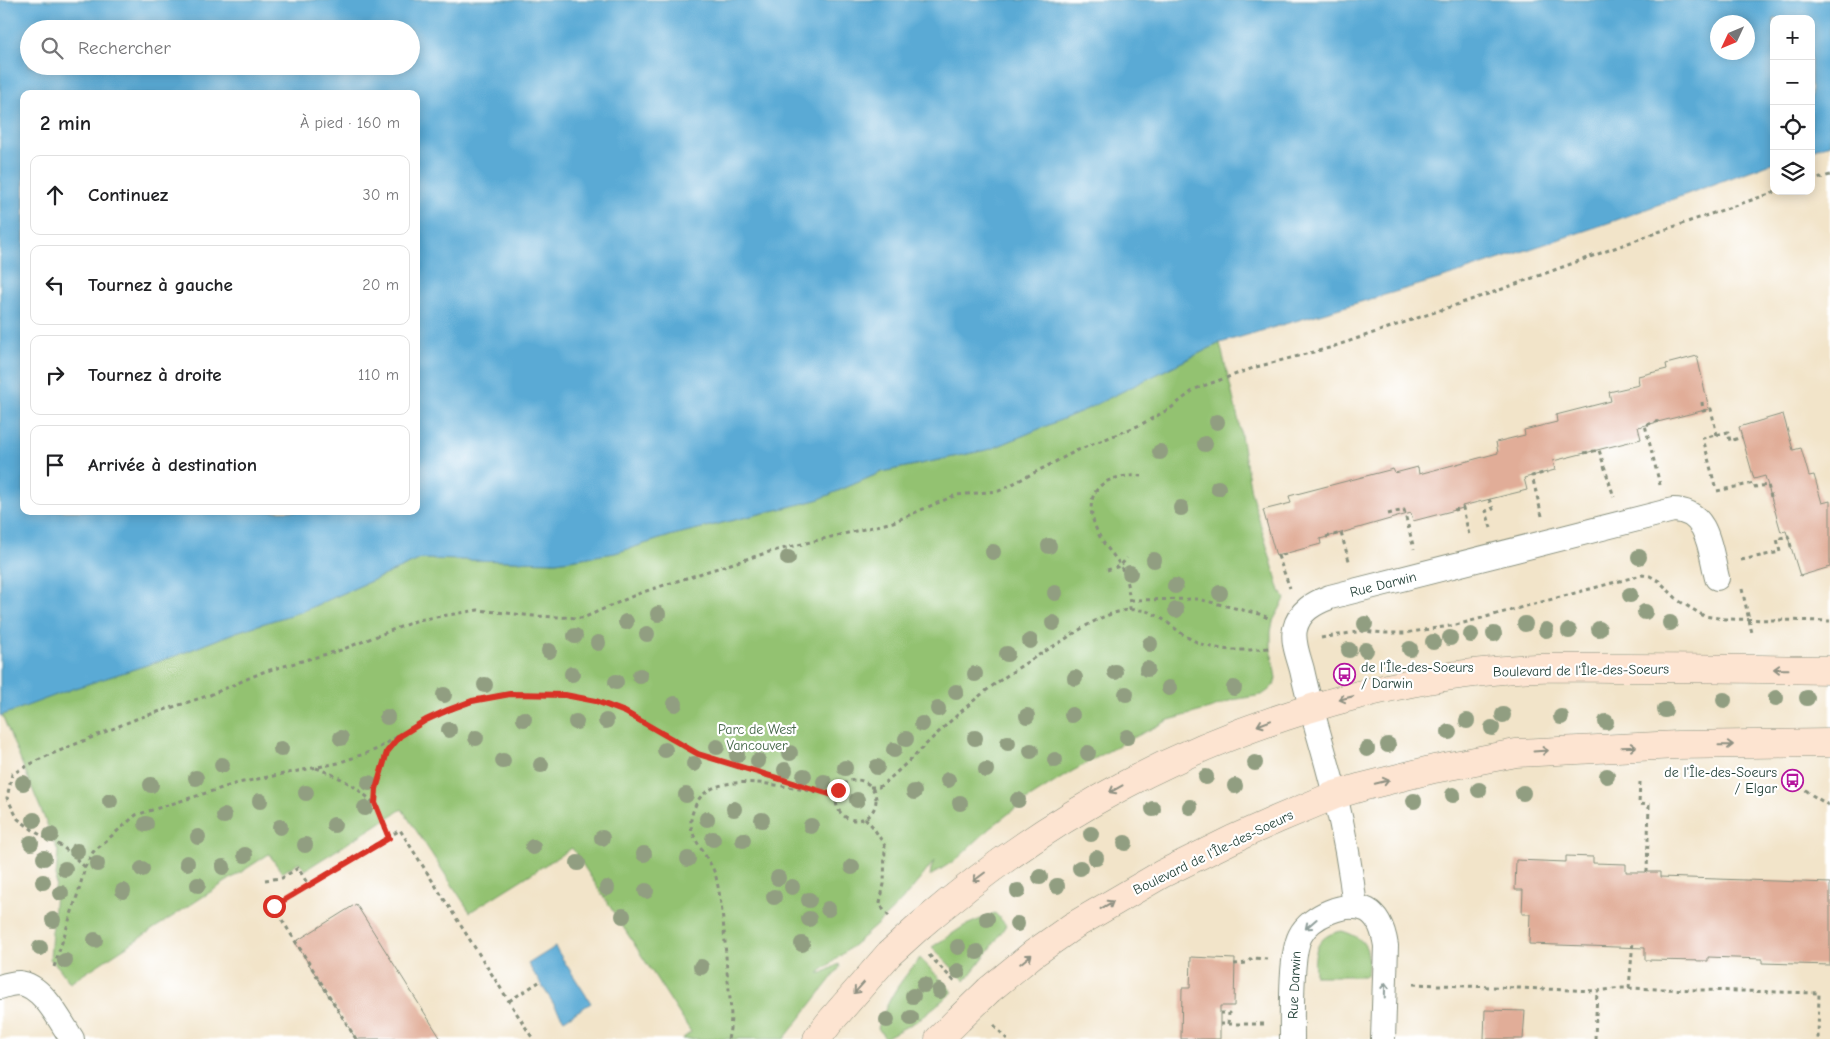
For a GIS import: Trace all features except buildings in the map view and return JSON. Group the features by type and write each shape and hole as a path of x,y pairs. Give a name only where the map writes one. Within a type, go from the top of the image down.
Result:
{"street":[{"name":"Rue Darwin","path":"1292,1039 1294,960 1296,946 1301,934 1310,923 1323,915 1340,909 1355,907 1352,876 1335,795 1310,708 1295,643 1295,630 1300,618 1308,608 1330,597 1673,510 1690,512 1701,523 1705,531 1717,578"},
{"name":"Boulevard de l'Île-des-Soeurs","path":"818,1039 829,1023 890,954 958,894 1016,851 1058,822 1128,782 1212,743 1273,720 1310,708 1384,689 1445,676 1526,668 1830,670"},
{"name":"Boulevard de l'Île-des-Soeurs","path":"939,1039 989,990 1033,954 1111,902 1233,838 1335,795 1434,769 1516,753 1640,746 1830,743"},
{"path":"1355,907 1367,911 1375,918 1385,936 1383,1039"},
{"path":"0,986 19,983 32,987 43,996 72,1039"}],"path":[{"path":"1815,180 1830,175"},
{"path":"85,867 63,847 37,833 18,818 7,798 12,774 40,759 136,719 210,695 263,672 342,650 418,620 478,610 534,616 583,618 640,593 714,569 770,552 893,522 956,495 999,491 1076,451 1140,425 1171,408 1195,389 1256,366 1338,344 1497,291 1770,194"},
{"path":"1702,402 1703,411 1711,409 1717,435"},
{"path":"1660,421 1645,425 1661,490"},
{"path":"1715,486 1703,438 1728,432 1730,441 1742,438"},
{"path":"1584,453 1599,450 1615,502"},
{"path":"1544,521 1532,476 1547,472"},
{"path":"1130,610 1130,600 1120,566 1108,551 1095,527 1090,505 1092,496 1097,488 1117,477 1142,476"},
{"path":"1717,491 1754,484 1755,487 1768,485 1771,497"},
{"path":"1489,499 1493,509 1486,511 1493,535"},
{"path":"1454,510 1463,508 1470,541"},
{"path":"1388,514 1404,510 1416,555"},
{"path":"1326,537 1341,533 1353,572"},
{"path":"1735,561 1780,552 1777,539 1788,536 1792,550"},
{"path":"1286,554 1278,556 1293,595"},
{"path":"1107,570 1120,566 1127,558"},
{"path":"1315,640 1362,631 1405,633 1456,625 1642,575 1650,576 1659,581 1679,601 1704,616 1750,620 1830,621"},
{"path":"1742,588 1752,633"},
{"path":"1130,600 1198,599 1259,614 1274,620"},
{"path":"870,787 879,787 886,782 1001,679 1086,626 1109,615 1130,610 1147,612 1163,619 1194,642 1211,648 1236,650 1274,647"},
{"path":"54,967 85,867 93,852 136,815 238,783 338,763 375,750 426,720 472,701 510,694 565,695 596,701 625,712 698,754 836,796"},
{"path":"389,838 375,803 376,789 387,752 400,736"},
{"path":"314,768 356,786 375,803"},
{"path":"853,780 865,783 870,787 875,798 875,804 870,814 859,820 846,818 838,809 836,796 842,786 853,780"},
{"path":"1793,780 1830,806"},
{"path":"728,1039 732,1017 726,936 716,876 691,827 692,813 698,801 705,793 721,785 740,782 771,785 836,796"},
{"path":"1640,782 1639,804 1649,805 1647,872"},
{"path":"356,1039 274,906 400,830 534,1039"},
{"path":"265,880 282,878 298,868 309,886"},
{"path":"1629,988 1633,941"},
{"path":"1234,964 1247,963 1252,958 1273,959"},
{"path":"509,1001 539,982"},
{"path":"1407,984 1596,991 1629,988 1819,993 1818,1039"},
{"path":"1595,1039 1596,991"},
{"path":"1220,1013 1229,1013 1228,1024"},
{"path":"1220,1024 1271,1024"}],"green space":[{"name":"Parc de West Vancouver","path":"1220,343 1238,418 1251,492 1280,591 1285,599 1273,621 1271,632 1271,650 1276,678 1274,685 1262,695 1232,700 1213,708 1169,720 1121,744 1025,801 990,828 957,859 930,876 934,861 895,908 850,948 818,973 822,973 839,964 840,967 784,1039 682,1039 691,1032 572,848 470,912 402,809 305,870 299,862 282,873 269,854 70,983 50,959 58,851 2,715 75,688 178,655 236,632 303,611 421,559 556,562 615,553 673,535 817,500 882,472 991,449 1087,409"},
{"path":"995,913 1006,925 965,981 932,947 964,926"},
{"path":"1342,931 1358,938 1366,947 1368,953 1367,976 1315,976 1315,959 1318,946 1327,936"},
{"path":"920,958 953,992 917,1021 885,1038 878,1028 886,1008 900,983"}],"water":[{"path":"0,0 1830,0 1830,144 1815,149 1815,15 1770,15 1770,163 1611,222 1446,277 1220,343 1087,409 991,449 882,472 817,500 673,535 615,553 556,562 421,559 303,611 236,632 178,655 75,688 0,716"},
{"path":"555,947 591,1003 564,1020 528,964"}],"place":[{"name":"de l'Île-des-Soeurs / Darwin","path":"1345,675"},
{"name":"de l'Île-des-Soeurs / Elgar","path":"1793,780"}],"route":[{"path":"274,906 389,838 375,803 376,789 387,752 400,736 426,720 472,701 510,694 565,695 596,701 625,712 653,726 698,754 836,796 838,790"}]}
